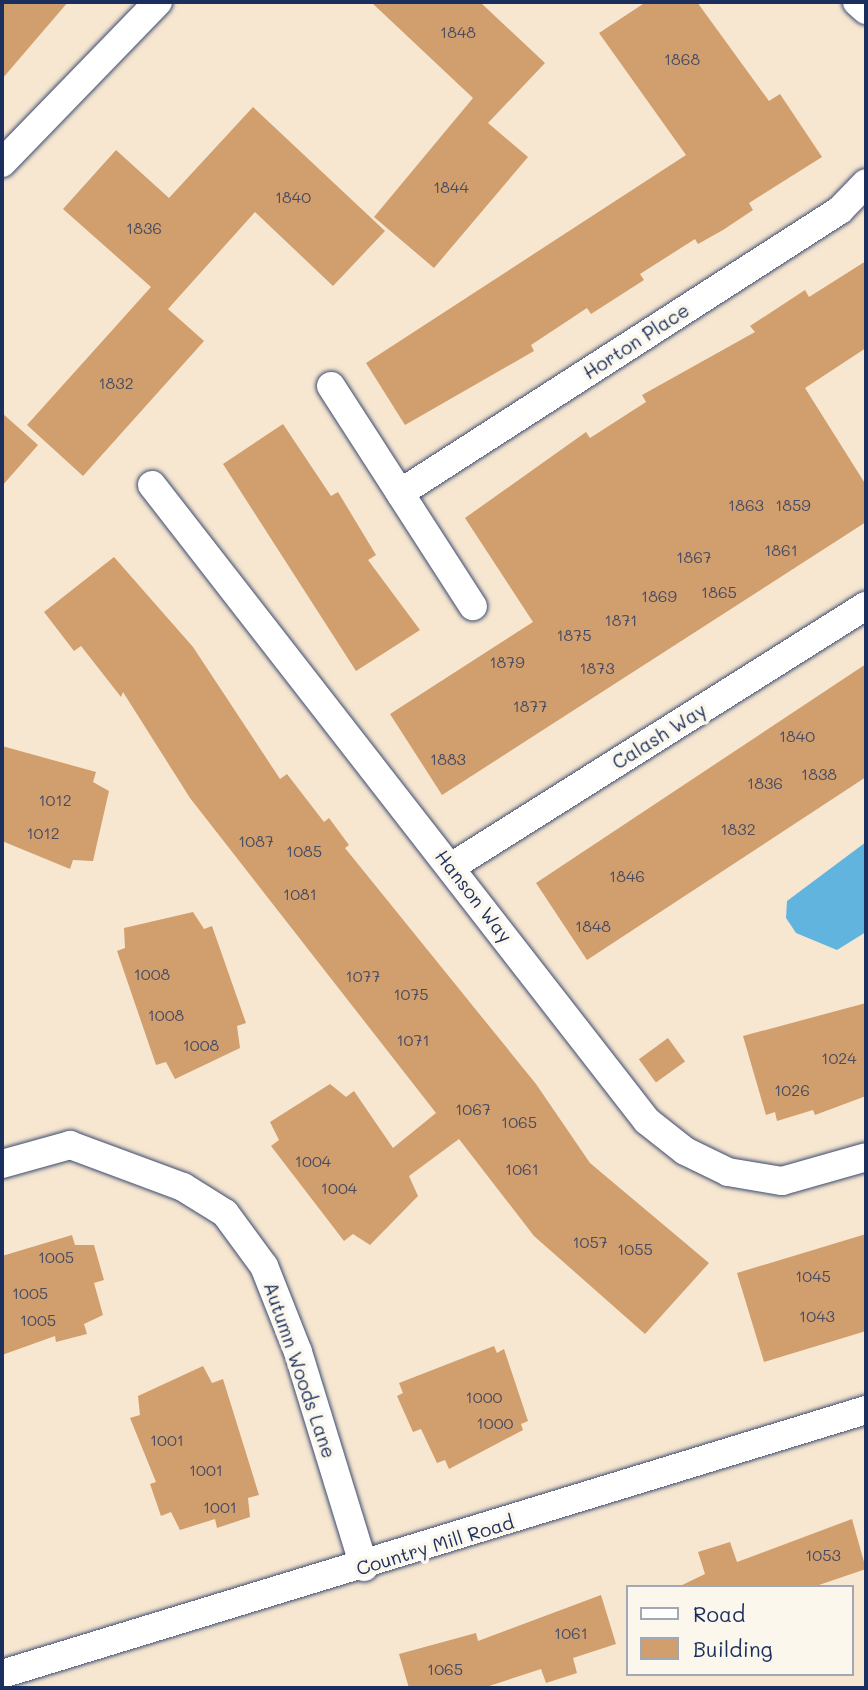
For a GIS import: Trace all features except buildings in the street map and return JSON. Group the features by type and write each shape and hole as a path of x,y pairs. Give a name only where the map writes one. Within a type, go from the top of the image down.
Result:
{"street":[{"path":"2,163 158,2"},
{"path":"857,2 866,10"},
{"name":"Horton Place","path":"400,494 840,210 866,183"},
{"path":"331,386 473,606"},
{"name":"Hanson Way","path":"152,485 647,1122 685,1151 728,1172 782,1181 866,1157"},
{"name":"Calash Way","path":"451,867 866,606"},
{"name":"Autumn Woods Lane","path":"2,1164 70,1145 183,1187 225,1213 264,1266 284,1315 364,1567"},
{"name":"Country Mill Road","path":"2,1674 364,1567 866,1410"}],"water":[{"path":"866,842 866,932 837,950 796,933 786,918 787,901"}]}
